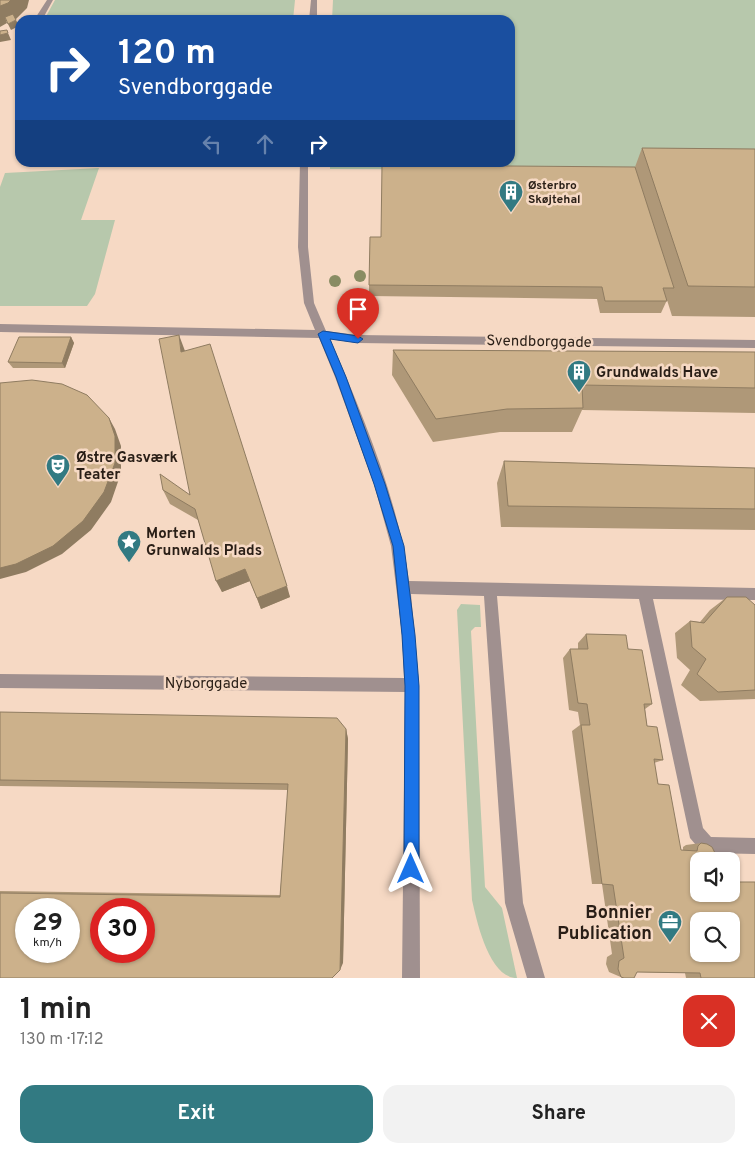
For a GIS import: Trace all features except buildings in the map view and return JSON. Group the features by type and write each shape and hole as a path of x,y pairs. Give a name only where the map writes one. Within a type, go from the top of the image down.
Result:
{"street":[{"path":"41,15 50,0"},
{"path":"313,15 314,0"},
{"path":"304,167 303,247 309,303 341,377 380,484 398,546 409,635 412,686 411,978"},
{"name":"Svendborggade","path":"0,328 323,334 358,339 755,344"},
{"path":"403,586 755,594"},
{"path":"490,589 514,903 536,978"},
{"path":"645,593 696,832 707,845 755,846"},
{"name":"Nyborggade","path":"0,681 412,686"}],"green space":[{"path":"55,0 295,0 294,15 47,15"},
{"path":"333,0 755,0 755,170 330,169 330,167 515,167 515,15 332,15"},
{"path":"99,168 81,220 115,220 95,294 87,306 0,306 0,187 5,173"},
{"path":"461,604 480,605 481,627 475,627 471,631 485,887 502,908 517,978 507,976 492,959 481,934 472,900 457,610"}],"place":[{"name":"Østerbro Skøjtehal","path":"511,213"},
{"name":"Grundwalds Have","path":"579,393"},
{"name":"Østre Gasværk Teater","path":"58,487"},
{"name":"Morten Grunwalds Plads","path":"129,563"},
{"name":"Bonnier Publication","path":"670,943"}],"route":[{"path":"358,339 323,334 341,377 380,484 398,546 409,635 412,686 411,869"}]}
